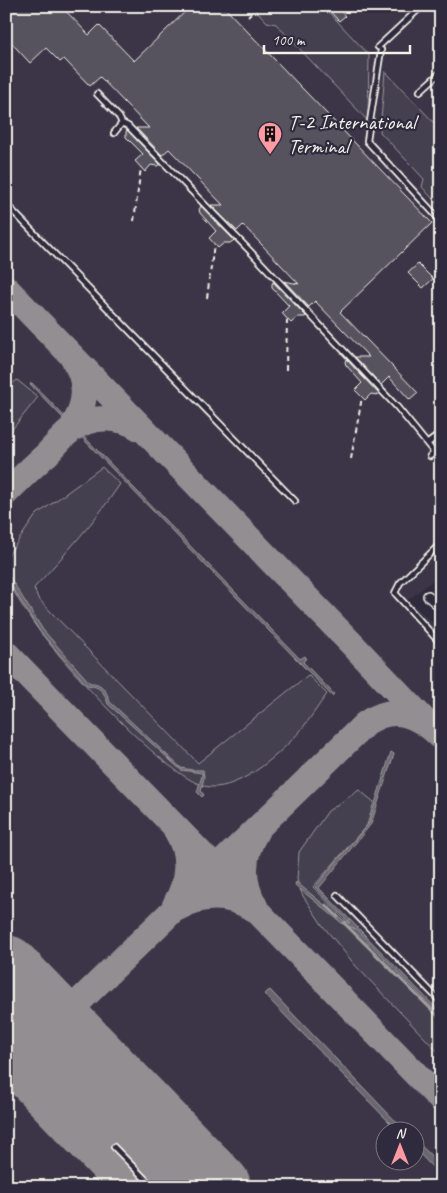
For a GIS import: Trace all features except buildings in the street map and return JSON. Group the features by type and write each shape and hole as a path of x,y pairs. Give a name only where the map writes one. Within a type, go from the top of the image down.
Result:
{"street":[{"path":"428,596 441,607"}],"lane":[{"path":"422,6 379,48 368,141 441,221"},
{"path":"420,91 441,72"},
{"path":"97,94 119,117 122,123 128,126 256,258 397,407 432,454 441,462"},
{"path":"114,133 122,123"},
{"path":"6,204 295,502"},
{"path":"427,444 441,433"},
{"path":"432,454 441,446"},
{"path":"441,543 400,583 395,593 441,644"},
{"path":"337,895 441,1002"},
{"path":"114,1147 152,1187"}],"path":[{"path":"248,16 258,6"},
{"path":"134,220 141,167"},
{"path":"207,298 214,244"},
{"path":"286,370 287,319"},
{"path":"351,459 362,398"}],"shaded area":[{"path":"6,6 441,6 441,574 408,600 441,630 441,1187 6,1187"},
{"path":"252,6 323,6 369,55 368,121 276,24 267,22"},
{"path":"385,71 441,130 441,208 422,187 424,179 380,132"},
{"path":"17,380 38,397 6,437 6,389"},
{"path":"32,383 300,659 305,656 306,658 303,662 334,694 332,696 30,384"},
{"path":"102,467 120,484 90,525 34,588 38,598 51,612 198,763 308,675 327,694 301,730 283,749 260,768 235,782 210,787 192,781 170,766 144,744 91,691 48,642 25,611 7,578 7,558 36,515"},
{"path":"6,575 9,576 43,630 90,683 101,686 106,691 110,702 181,768 203,770 204,777 201,791 204,795 202,797 197,792 202,773 181,770 108,704 101,690 87,685 40,632"},
{"path":"391,752 394,754 371,824 319,888 441,1013 441,1017 356,929 343,924 295,885 296,882 344,921 350,923 315,887 369,823"},
{"path":"359,790 374,802 367,825 313,887 441,1019 441,1055 355,965 323,926 299,887 297,879 299,852 328,811"},
{"path":"270,990 394,1120 387,1120 264,994"},
{"path":"424,1149 441,1165 441,1176 424,1158"}],"waterway":[{"path":"326,905 338,917"},
{"path":"344,923 441,1019"}],"taxiway":[{"path":"6,288 425,721"},
{"path":"70,431 79,415 84,398 83,380 75,362"},
{"path":"6,493 64,436 79,425 97,419 115,419 133,424 141,429"},
{"path":"6,653 441,1100"},
{"path":"114,1147 62,1094 51,1077 48,1051 52,1034 61,1019 365,724 386,714 406,714 424,723 441,737"},
{"path":"175,905 183,887 186,868 184,848 176,830"},
{"path":"255,906 247,888 245,869 248,850 256,832"},
{"path":"178,908 187,903 205,898 225,898 243,903 252,908"},
{"path":"6,1028 22,1031 36,1030 44,1028 64,1016"}],"runway":[{"path":"6,968 218,1187"},
{"path":"6,1040 148,1187"}],"place":[{"name":"T-2 International Terminal","path":"270,155"}]}
